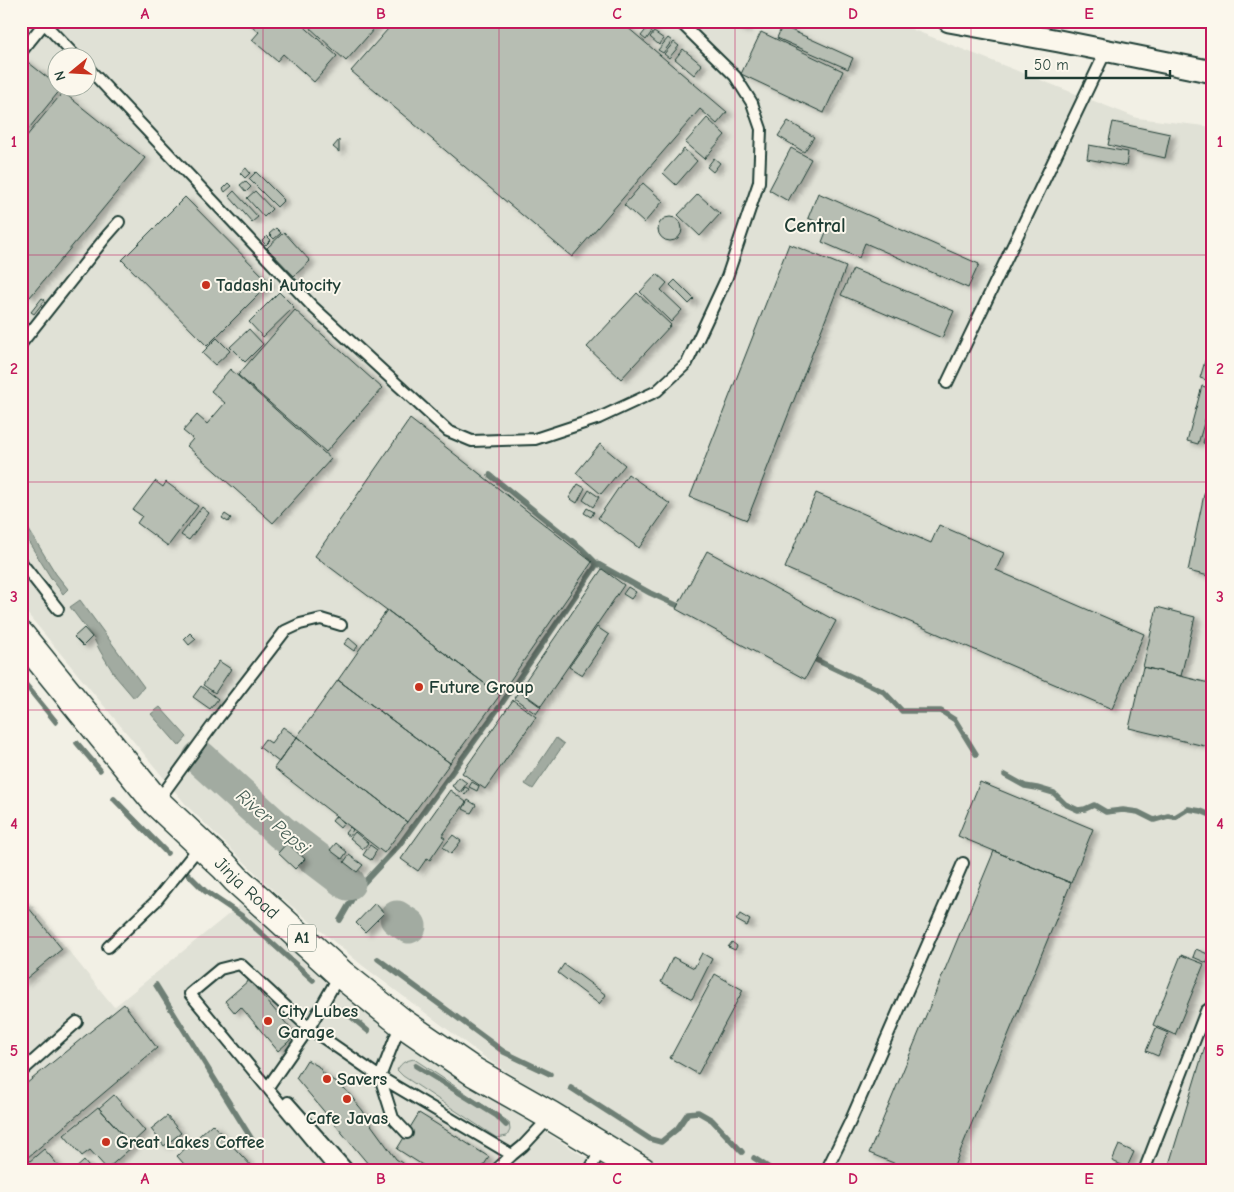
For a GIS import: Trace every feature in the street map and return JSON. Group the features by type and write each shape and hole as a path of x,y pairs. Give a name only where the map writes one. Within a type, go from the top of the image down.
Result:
{"highway":[{"name":"Jinja Road","path":"21,636 157,803 236,879 341,974 401,1022 474,1072 642,1171"}],"street":[{"path":"949,21 1213,72"}],"lane":[{"path":"98,79 313,307 448,431 472,442 534,439 599,418 657,391 687,363 728,277 759,182 761,129 752,103 735,76 680,21"},
{"path":"21,52 44,22 68,48"},
{"path":"947,383 1106,50"},
{"path":"21,344 119,222"},
{"path":"21,562 58,609"},
{"path":"157,803 218,718 285,631 300,624 320,620 341,625"},
{"path":"108,947 155,902 200,845"},
{"path":"826,1171 850,1122 963,863"},
{"path":"349,1171 269,1085 190,994 220,968 240,964 309,1028 380,1077 512,1155"},
{"path":"269,1085 309,1028 341,974"},
{"path":"1144,1171 1206,1011 1213,1006"},
{"path":"21,1072 77,1022"},
{"path":"401,1022 380,1077 393,1118 407,1133"},
{"path":"269,1085 336,1171"},
{"path":"495,1171 523,1146 551,1116"},
{"path":"588,1171 603,1147"}],"shaded area":[{"path":"21,21 891,21 1137,118 1213,127 1213,1171 669,1171 491,1062 363,966 276,893 188,807 21,606"},
{"path":"21,517 56,574 68,589 63,594 21,530"},
{"path":"80,600 144,687 134,698 116,677 94,639 70,607"},
{"path":"160,707 187,737 179,746 151,714"},
{"path":"556,738 564,744 533,789 525,784"},
{"path":"204,755 277,815 268,826 196,763"},
{"path":"289,830 352,880 344,887 282,838"},
{"path":"21,892 114,1007 240,905 387,1031 474,1088 608,1171 21,1171"},
{"path":"414,1059 509,1122 510,1130 507,1136 497,1138 403,1076 397,1070 404,1062"}],"building":[{"path":"246,21 298,21 337,56 314,82 283,54 277,61 252,40 259,32"},
{"path":"312,21 381,21 346,61 308,26"},
{"path":"395,21 620,21 727,112 717,124 700,109 572,257 351,71"},
{"path":"728,21 748,21 743,30"},
{"path":"782,26 853,58 848,69 777,38"},
{"path":"648,27 653,30 646,40 641,36"},
{"path":"654,32 664,39 659,45 650,37"},
{"path":"761,32 843,71 824,113 741,74"},
{"path":"668,38 672,41 663,53 658,50"},
{"path":"674,42 679,46 669,58 664,54"},
{"path":"683,49 702,65 694,75 675,59"},
{"path":"24,59 48,78 48,98 54,98 21,138 21,63"},
{"path":"58,98 70,98 145,158 30,297 21,289 21,143"},
{"path":"707,118 725,135 704,159 685,143"},
{"path":"788,121 814,137 804,152 778,136"},
{"path":"1113,122 1170,134 1165,158 1108,145"},
{"path":"339,140 339,152 333,147"},
{"path":"1089,145 1128,152 1126,166 1087,159"},
{"path":"791,148 811,159 788,201 769,190"},
{"path":"684,149 697,161 676,185 663,173"},
{"path":"714,158 720,163 713,172 707,167"},
{"path":"246,168 250,173 245,178 240,173"},
{"path":"256,172 284,200 277,207 249,179"},
{"path":"245,181 251,187 246,192 240,185"},
{"path":"229,183 232,186 225,192 223,189"},
{"path":"643,183 663,201 644,223 624,205"},
{"path":"234,191 258,217 252,222 229,196"},
{"path":"255,191 272,209 264,217 247,198"},
{"path":"818,193 979,264 968,288 865,243 859,258 822,242 828,227 808,218"},
{"path":"698,194 720,214 700,236 678,215"},
{"path":"185,197 270,283 207,346 122,260"},
{"path":"670,217 675,218 681,224 681,234 675,240 670,241 665,240 659,234 658,229 659,224 665,218"},
{"path":"276,228 281,233 274,239 269,234"},
{"path":"284,232 310,261 294,276 267,248"},
{"path":"267,236 271,240 266,245 262,241"},
{"path":"789,244 846,267 747,520 690,497"},
{"path":"853,269 954,311 942,338 841,295"},
{"path":"657,274 667,283 661,290 682,310 671,322 640,292"},
{"path":"675,280 694,299 689,304 670,285"},
{"path":"279,292 294,307 263,337 249,322"},
{"path":"637,293 671,325 621,379 587,347"},
{"path":"42,298 45,300 34,314 31,312"},
{"path":"295,310 382,388 326,452 238,375"},
{"path":"249,329 263,344 245,362 230,347"},
{"path":"1213,334 1213,382 1200,378"},
{"path":"217,338 230,351 215,365 202,353"},
{"path":"230,369 331,459 273,523 187,446 193,439 183,431 197,415 207,424 225,403 211,391"},
{"path":"1202,386 1213,389 1213,392 1198,444 1187,441"},
{"path":"1211,413 1213,413 1213,431 1207,429"},
{"path":"410,419 592,562 500,695 315,556"},
{"path":"1206,431 1213,432 1213,445 1203,443"},
{"path":"600,444 625,465 601,494 576,473"},
{"path":"1211,461 1213,461 1213,577 1188,571"},
{"path":"628,474 670,504 639,548 598,518"},
{"path":"155,481 163,487 166,482 198,506 168,546 137,523 142,516 133,510"},
{"path":"578,484 585,488 577,503 569,498"},
{"path":"589,490 599,497 593,507 583,500"},
{"path":"816,493 931,543 939,525 1004,553 996,570 1144,634 1112,709 785,568"},
{"path":"202,507 209,513 189,540 181,535"},
{"path":"587,508 594,512 591,517 584,513"},
{"path":"225,514 231,518 228,522 222,518"},
{"path":"707,551 836,621 805,679 676,609"},
{"path":"602,569 624,585 541,706 519,690"},
{"path":"628,587 636,592 631,599 623,594"},
{"path":"1157,607 1195,617 1181,676 1143,667"},
{"path":"387,610 500,695 450,763 338,680"},
{"path":"597,627 609,635 582,675 569,667"},
{"path":"84,628 92,637 83,646 74,637"},
{"path":"190,633 196,639 189,645 184,639"},
{"path":"349,638 358,646 354,651 344,644"},
{"path":"219,661 231,669 215,693 203,685"},
{"path":"1143,667 1213,684 1213,748 1129,728"},
{"path":"338,680 450,763 407,822 297,737"},
{"path":"201,686 218,699 210,709 193,697"},
{"path":"519,691 541,707 536,714 514,698"},
{"path":"513,700 536,717 485,789 462,773"},
{"path":"283,727 297,737 279,762 259,747 265,739 271,743"},
{"path":"297,737 407,822 384,853 274,768"},
{"path":"459,777 467,783 460,792 452,786"},
{"path":"472,782 479,786 477,791 469,787"},
{"path":"980,782 1093,829 1071,883 958,836"},
{"path":"465,787 469,789 465,795 462,792"},
{"path":"450,790 466,802 442,836 445,838 430,860 427,858 418,871 401,859"},
{"path":"468,800 476,805 471,813 463,809"},
{"path":"336,816 344,823 340,828 332,821"},
{"path":"350,827 353,830 349,836 345,833"},
{"path":"355,832 368,843 363,849 350,838"},
{"path":"453,835 461,841 451,854 443,847"},
{"path":"287,843 305,859 295,869 278,853"},
{"path":"336,843 347,852 342,859 330,850"},
{"path":"370,845 377,850 371,860 363,855"},
{"path":"994,851 1071,883 952,1171 913,1171 869,1153"},
{"path":"349,855 363,865 357,872 344,862"},
{"path":"24,902 62,949 21,983 21,904"},
{"path":"375,903 384,913 365,932 356,923"},
{"path":"740,914 750,920 747,926 736,920"},
{"path":"732,942 737,946 735,950 728,947"},
{"path":"1196,949 1210,955 1207,963 1193,957"},
{"path":"702,953 712,959 692,999 661,982 673,957 694,968"},
{"path":"1181,955 1204,964 1175,1035 1153,1025"},
{"path":"564,964 606,995 599,1004 558,973"},
{"path":"715,974 743,990 698,1074 670,1058"},
{"path":"249,980 296,1035 278,1051 241,1007 235,1013 225,1001"},
{"path":"124,1004 157,1048 21,1163 21,1088"},
{"path":"1213,1020 1213,1171 1167,1171"},
{"path":"1156,1028 1168,1033 1158,1056 1146,1051"},
{"path":"307,1060 318,1066 323,1073 345,1089 363,1111 396,1159 414,1171 374,1171 296,1078"},
{"path":"114,1095 145,1131 131,1144 99,1108"},
{"path":"98,1107 133,1146 107,1169 90,1150 82,1156 64,1135"},
{"path":"419,1113 489,1157 480,1171 432,1171 397,1149"},
{"path":"167,1116 181,1133 164,1146 151,1129"},
{"path":"212,1124 256,1171 190,1171 177,1156"},
{"path":"1119,1145 1134,1152 1127,1167 1112,1161"},
{"path":"44,1149 63,1171 25,1171 22,1168"},
{"path":"84,1161 92,1171 73,1171"}],"waterway":[{"path":"490,475 582,549 596,563 650,593 685,609"},
{"path":"340,920 358,889 400,844 500,706 596,563"},
{"path":"810,657 884,692 902,711 941,711 955,720 976,754"},
{"path":"21,679 56,722"},
{"path":"77,743 100,770"},
{"name":"River Pepsi","path":"200,758 281,832 348,883"},
{"path":"1005,775 1025,786 1054,793 1065,804 1078,810 1094,805 1106,812 1123,810 1138,812 1154,820 1168,816 1175,817 1188,809 1201,811 1213,816"},
{"path":"114,799 167,853"},
{"path":"182,868 205,891 242,916 313,980"},
{"name":"River Pepsi","path":"397,918 409,926"},
{"path":"378,959 504,1052 550,1074"},
{"path":"156,985 256,1146"},
{"path":"343,1010 368,1031"},
{"path":"416,1066 497,1116 506,1125"},
{"path":"571,1088 650,1139 661,1142 677,1129 688,1113 698,1112 712,1120 742,1152"},
{"path":"754,1158 774,1171"}],"railway":[{"path":"1185,21 1213,26"}],"place":[{"name":"Tadashi Autocity","path":"206,285"},
{"name":"Future Group","path":"419,687"},
{"name":"City Lubes Garage","path":"268,1021"},
{"name":"Savers","path":"327,1079"},
{"name":"Cafe Javas","path":"347,1099"},
{"name":"Great Lakes Coffee","path":"106,1142"}],"district":[{"name":"Central","path":"815,225"}]}
